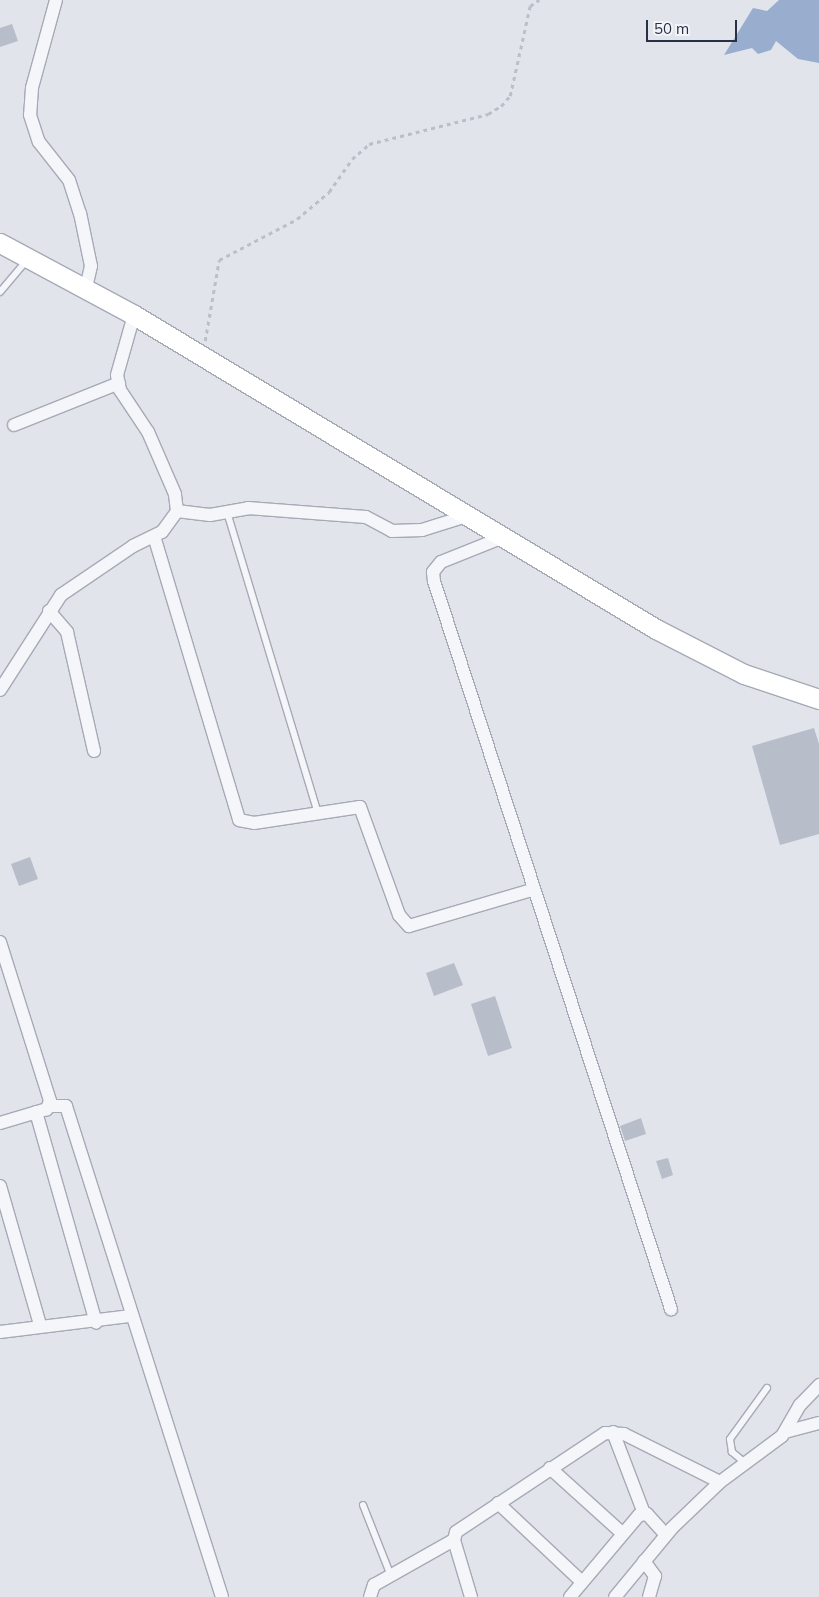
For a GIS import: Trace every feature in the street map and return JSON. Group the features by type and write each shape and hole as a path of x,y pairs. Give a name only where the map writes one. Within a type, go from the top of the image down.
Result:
{"street":[{"path":"56,0 32,88 30,115 39,142 69,180 80,214 91,266 85,291"},
{"path":"0,243 85,291 134,314 202,357 506,536 656,629 744,674 819,699"},
{"path":"0,690 49,610 74,586 167,526 177,511 175,494 148,432 119,383 134,314"},
{"path":"14,425 119,383"},
{"path":"177,511 210,515 248,508 366,517 392,531 422,530 470,515"},
{"path":"154,536 236,816 254,823 360,807 399,915 409,926 531,890"},
{"path":"506,536 441,562 433,572 531,890 671,1309"},
{"path":"49,610 67,632 94,751"},
{"path":"0,942 50,1106"},
{"path":"0,1123 50,1106 66,1106 131,1316 222,1597"},
{"path":"36,1112 96,1323"},
{"path":"0,1186 40,1325"},
{"path":"0,1332 40,1325 96,1323 131,1316"},
{"path":"785,1432 800,1405 819,1385"},
{"path":"615,1597 666,1535 720,1482 785,1432 819,1423"},
{"path":"613,1432 720,1482"},
{"path":"471,1597 454,1540 456,1532 550,1468 613,1432"},
{"path":"613,1432 644,1513 666,1535"},
{"path":"550,1468 622,1533"},
{"path":"498,1503 581,1581"},
{"path":"570,1597 581,1581 622,1533 644,1513"},
{"path":"370,1597 370,1589 454,1540"},
{"path":"644,1561 655,1576 648,1597"}],"lane":[{"path":"0,292 28,259"},
{"path":"227,512 317,812"},
{"path":"744,1462 732,1452 730,1439 767,1388"},
{"path":"363,1505 391,1576"}],"path":[{"path":"202,357 220,260 297,219 329,192 352,159 370,144 488,114 501,106 510,96 530,6 539,0"}],"water":[{"path":"779,0 819,0 819,63 798,59 776,41 771,50 758,54 752,48 724,55 753,8 767,11"}],"building":[{"path":"12,24 18,41 0,47 0,28"},
{"path":"814,728 819,744 819,834 780,845 752,746"},
{"path":"30,857 38,879 19,886 11,864"},
{"path":"454,963 463,985 434,996 426,973"},
{"path":"495,996 512,1048 488,1056 471,1004"},
{"path":"641,1118 646,1134 625,1141 620,1126"},
{"path":"668,1158 673,1175 662,1179 656,1161"}]}
